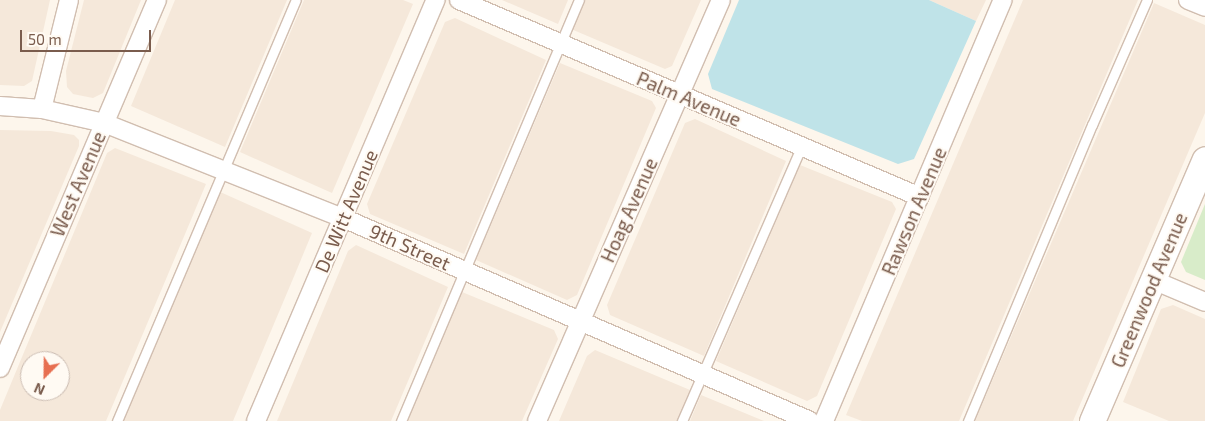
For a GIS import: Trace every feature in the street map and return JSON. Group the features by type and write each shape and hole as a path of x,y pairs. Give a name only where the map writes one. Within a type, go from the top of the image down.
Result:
{"street":[{"path":"42,109 69,0"},
{"name":"West Avenue","path":"0,368 157,0"},
{"name":"De Witt Avenue","path":"256,421 436,0"},
{"name":"Palm Avenue","path":"458,0 920,197"},
{"name":"Hoag Avenue","path":"537,421 722,0"},
{"name":"Rawson Avenue","path":"824,421 1003,0"},
{"path":"1188,0 1205,7"},
{"name":"9th Street","path":"0,106 42,109 104,123 343,218 810,421"},
{"name":"Greenwood Avenue","path":"1092,421 1205,160"},
{"path":"1154,280 1205,302"}],"lane":[{"path":"118,421 296,0"},
{"path":"401,421 579,0"},
{"path":"968,421 1092,125 1147,0"},
{"path":"682,421 801,147"}],"shaded area":[{"path":"0,0 50,0 32,81 24,86 0,85"},
{"path":"84,0 141,0 103,93 93,98 73,94 67,87 66,71"},
{"path":"175,0 287,0 225,147 131,106"},
{"path":"304,0 403,0 413,4 332,193 240,152"},
{"path":"502,0 568,0 558,24"},
{"path":"584,0 701,0 672,66 665,69 571,29"},
{"path":"929,0 986,0 976,21"},
{"path":"1023,0 1138,0 959,421 862,421 846,415"},
{"path":"1154,3 1205,25 1205,113 1073,421 975,421"},
{"path":"455,18 546,60 464,254 370,214 367,204 445,22"},
{"path":"560,63 652,101 656,108 577,295 567,300 476,260"},
{"path":"695,119 786,161 704,356 610,315 607,305 685,123"},
{"path":"0,130 51,131 74,135 79,140 79,146 0,332"},
{"path":"115,148 206,184 106,421 0,421 0,410 20,362 20,401 70,401 70,351 25,351 107,153"},
{"path":"800,165 892,202 896,209 817,396 807,401 716,361"},
{"path":"218,191 312,233 295,274 233,421 121,421"},
{"path":"356,245 448,287 391,421 277,421 348,251"},
{"path":"462,292 554,330 558,339 522,421 407,421"},
{"path":"1173,305 1205,319 1205,421 1169,421 1123,402 1161,309"},
{"path":"595,350 690,390 677,421 559,421 587,356"},
{"path":"701,395 764,421 690,421"}],"green space":[{"path":"1205,204 1205,280 1186,272 1181,262"}],"water":[{"path":"739,0 929,0 976,21 914,159 898,164 712,89 708,74"}]}
